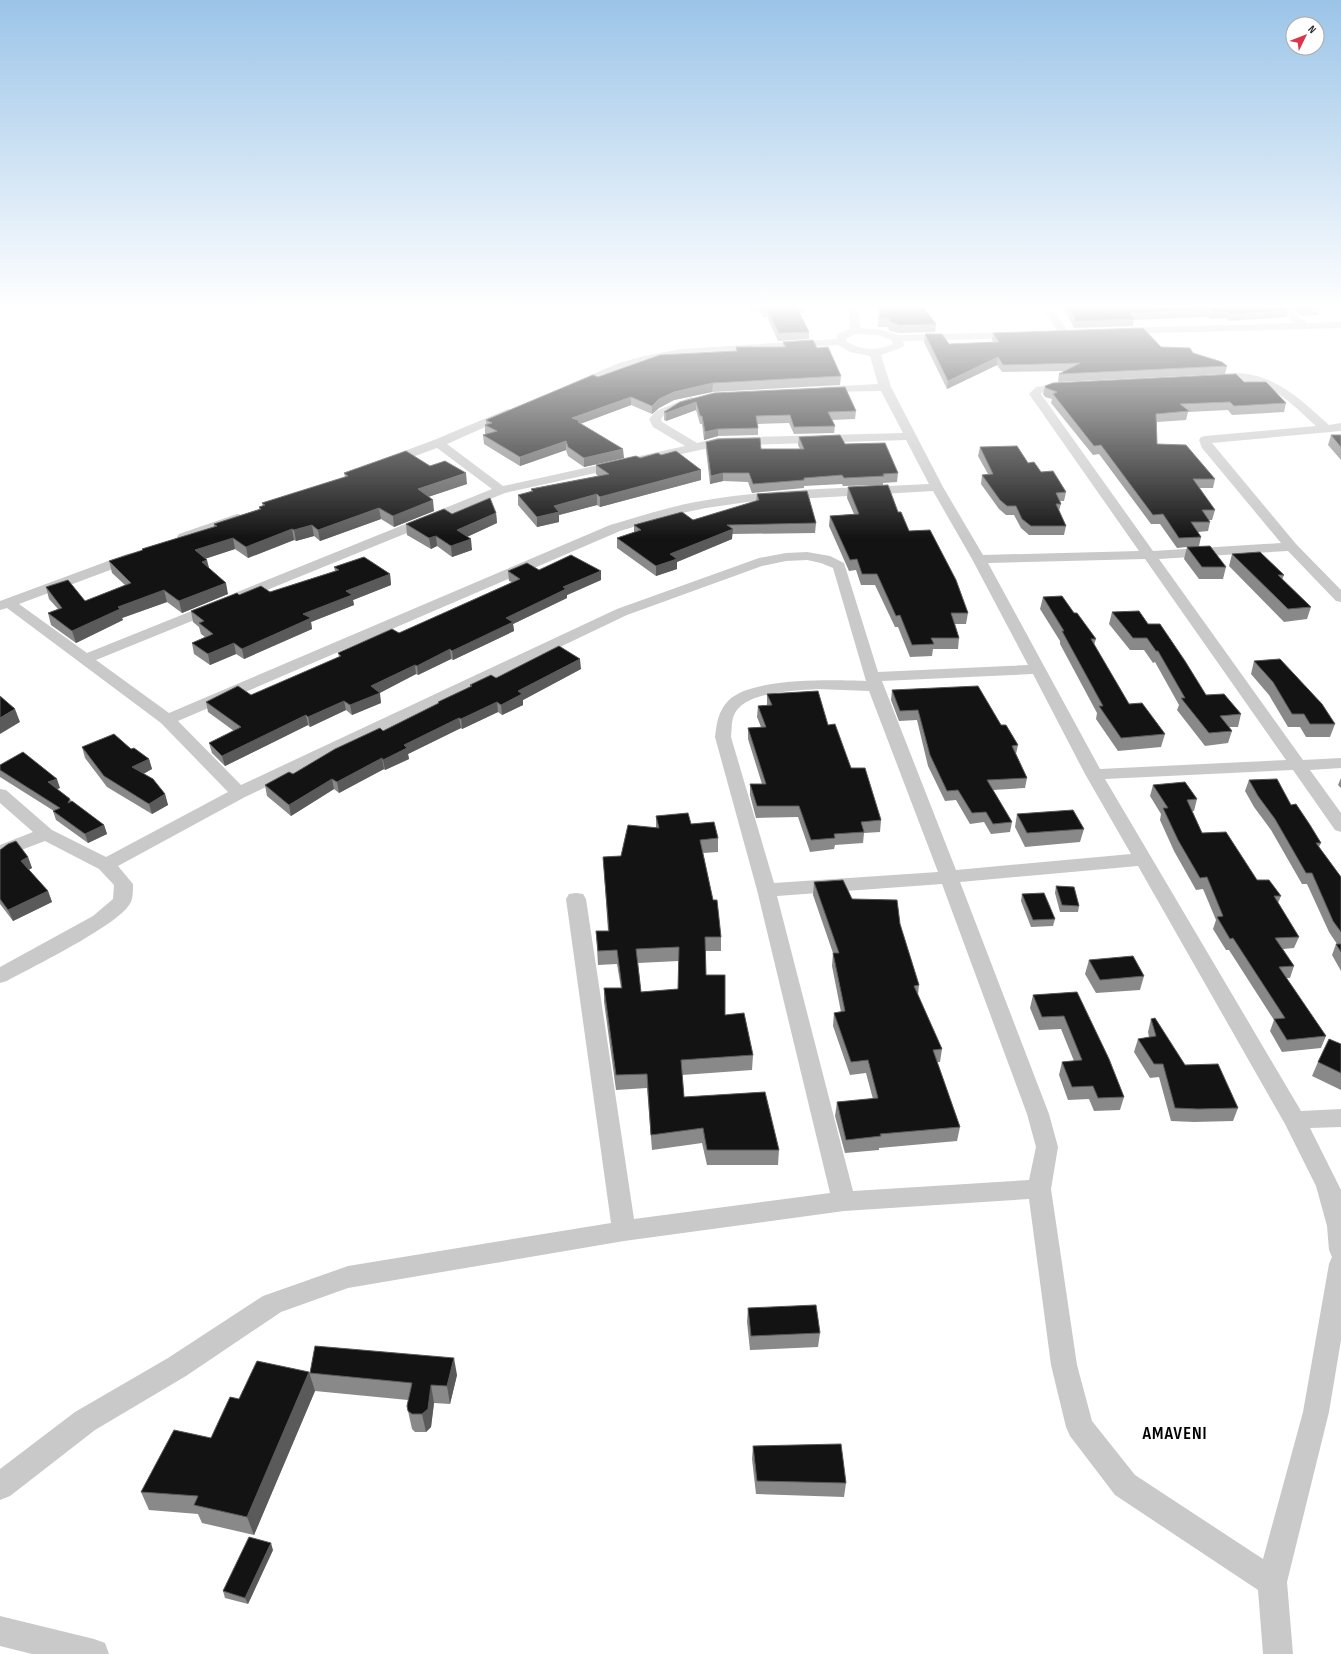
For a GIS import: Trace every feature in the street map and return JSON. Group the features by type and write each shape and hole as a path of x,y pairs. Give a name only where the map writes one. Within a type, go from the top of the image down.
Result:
{"street":[{"path":"565,389 579,383"},
{"path":"884,383 937,488 979,559 1094,774 1295,1120 1328,1186 1339,1226 1341,1250"},
{"path":"1269,383 1281,390 1326,428"},
{"path":"1082,385 1051,387 1040,390 1035,394 1341,826"},
{"path":"814,391 885,387"},
{"path":"694,446 657,424 655,418 660,413 675,406 698,398"},
{"path":"378,465 438,443 521,408"},
{"path":"1341,427 1205,440 1206,445 1291,547 1341,598"},
{"path":"86,659 501,490 694,446 718,442 911,436"},
{"path":"438,443 501,490"},
{"path":"167,720 615,528 670,512 706,504 747,498 937,488"},
{"path":"171,542 245,515"},
{"path":"979,559 1148,555 1291,547"},
{"path":"4,605 142,553"},
{"path":"106,865 239,793 622,612 759,562 779,558 807,556 825,559 839,566 873,681 950,877 1038,1114 1047,1147 1039,1189 1064,1365 1080,1427 1125,1485 1272,1582"},
{"path":"4,605 86,659 167,720 239,793"},
{"path":"844,1201 766,890 723,737 726,715 734,705 744,698 756,692 773,688 1037,669"},
{"path":"1094,774 1341,763"},
{"path":"0,794 46,834 77,848 106,865 124,884 122,901 100,921 0,976"},
{"path":"0,852 46,834"},
{"path":"766,890 950,877 1144,859"},
{"path":"576,899 624,1231"},
{"path":"1295,1120 1341,1118"},
{"path":"0,1486 85,1421 176,1367 272,1304 348,1277 624,1231 844,1201 1039,1189"},
{"path":"1278,1654 1272,1582 1316,1412 1341,1264"},
{"path":"0,1631 94,1654"}],"building":[{"path":"574,383 712,383 674,392 659,399 652,406 631,397 572,418 580,421 578,422 623,449 584,458 568,447 566,441 520,457 483,435 497,431 485,425 492,423 486,420"},
{"path":"1053,383 1267,383 1286,403 1234,406 1230,402 1180,404 1189,411 1156,414 1157,444 1186,445 1215,479 1193,479 1215,510 1202,510 1210,522 1191,522 1201,537 1179,538 1163,514 1153,515 1101,445 1094,446 1053,394 1057,392 1046,388 1045,386"},
{"path":"845,387 856,411 828,412 835,426 794,427 790,415 756,416 758,428 718,429 705,432 702,416 700,416 696,402 666,413 664,412 680,402 714,393"},
{"path":"840,435 845,444 885,443 898,473 883,474 884,476 844,478 842,475 753,484 749,473 723,473 711,476 706,442 718,439 760,438 761,449 804,449 799,437"},
{"path":"1331,435 1341,435 1341,447"},
{"path":"1017,446 1028,463 1034,462 1041,472 1053,471 1066,492 1056,493 1061,504 1056,504 1066,526 1031,526 1022,519 1016,506 1007,506 1000,500 982,475 993,474 980,447"},
{"path":"406,451 430,466 445,461 466,473 418,489 433,500 393,516 379,508 318,530 312,525 294,530 292,529 246,547 233,538 195,550 207,560 202,562 226,583 179,601 164,590 118,607 120,609 72,631 48,613 62,608 46,587 68,580 85,601 131,583 109,561 143,550 142,549 217,526 214,524 261,509 259,507 265,505 262,503 348,476 344,473"},
{"path":"676,451 701,470 600,497 597,494 554,506 559,512 537,517 518,495 533,491 531,489 609,474 596,465 636,456 640,458 658,453 661,455"},
{"path":"888,485 898,512 901,512 909,531 930,530 956,580 968,613 951,613 959,638 931,638 934,644 912,645 900,615 896,616 877,574 862,574 857,559 850,560 830,516 859,514 848,487"},
{"path":"807,491 816,523 727,525 733,529 670,554 677,559 656,566 617,538 641,530 634,525 682,512 693,520 759,500 757,494"},
{"path":"490,498 496,513 457,530 471,539 451,546 436,536 429,538 406,524 444,509 452,514"},
{"path":"1210,546 1226,567 1202,567 1187,547"},
{"path":"1260,552 1284,575 1278,575 1311,607 1288,609 1232,554"},
{"path":"571,555 601,571 563,587 566,589 506,618 513,622 452,651 450,649 417,666 415,665 371,686 380,693 350,705 344,701 308,717 306,715 222,756 209,743 241,727 206,702 238,686 251,695 341,656 338,653 392,629 399,633 520,579 508,571 527,563 539,570"},
{"path":"364,557 390,574 346,591 352,595 303,614 311,618 242,649 234,643 208,654 192,643 213,634 199,623 204,621 191,611 237,593 239,595 261,586 270,592 339,570 334,567"},
{"path":"1062,596 1074,613 1077,613 1096,639 1091,639 1129,704 1142,703 1165,734 1121,738 1099,706 1103,706 1062,631 1064,631 1043,597"},
{"path":"1139,611 1148,624 1160,624 1206,695 1224,694 1241,714 1220,716 1232,731 1209,733 1181,698 1185,698 1158,651 1156,651 1147,638 1133,638 1112,612"},
{"path":"559,646 580,659 518,691 522,694 501,705 497,702 461,719 459,718 404,745 407,748 383,760 382,758 337,782 332,779 289,805 265,785 289,772 293,774 335,749 380,728 383,731 491,675 496,678"},
{"path":"1280,659 1322,704 1335,724 1310,724 1304,714 1292,714 1273,682 1254,661"},
{"path":"978,686 1001,725 1006,725 1018,745 1012,746 1027,778 987,780 1012,822 993,824 986,812 972,813 958,790 947,791 930,755 918,710 900,711 892,690"},
{"path":"818,691 828,725 835,724 851,768 865,768 881,820 861,822 864,832 834,834 835,838 811,840 799,806 757,806 750,784 766,784 748,728 766,727 758,706 772,705 767,694"},
{"path":"0,696 15,709 0,718"},
{"path":"114,734 131,749 134,748 149,759 132,767 153,779 165,794 149,804 104,776 82,747"},
{"path":"23,752 57,779 48,782 70,799 68,803 72,801 104,825 85,834 53,811 60,808 0,770 0,765"},
{"path":"1277,779 1291,805 1296,804 1321,843 1316,843 1341,877 1341,932 1333,921 1312,873 1306,873 1275,819 1258,796 1249,780"},
{"path":"1185,782 1197,799 1187,800 1202,833 1226,832 1257,880 1269,880 1281,896 1274,896 1299,937 1275,938 1294,966 1279,967 1326,1036 1287,1040 1274,1019 1285,1018 1233,938 1230,939 1217,917 1223,916 1207,877 1200,878 1178,840 1163,808 1168,808 1153,785"},
{"path":"1073,810 1084,829 1027,833 1017,814"},
{"path":"688,813 691,824 714,822 718,838 700,840 713,900 717,900 721,937 705,937 706,975 725,975 725,1015 744,1013 753,1055 681,1060 684,1097 765,1092 779,1150 707,1150 703,1128 651,1135 647,1074 616,1075 604,988 622,988 617,950 598,951 596,931 609,931 603,857 621,856 628,825 659,828 656,816","holes":["679,947 678,989 641,992 636,949"]},
{"path":"16,841 28,857 21,861 48,891 8,910 0,899 0,850 8,844"},
{"path":"843,880 852,899 897,900 900,924 919,985 914,986 942,1049 933,1050 960,1127 880,1134 881,1136 846,1140 837,1102 878,1098 868,1060 851,1062 834,1013 845,1011 833,953 839,953 814,882"},
{"path":"1056,886 1074,887 1079,906 1062,905"},
{"path":"1044,893 1055,919 1033,920 1022,894"},
{"path":"1336,944 1341,944 1341,952"},
{"path":"1133,956 1144,976 1100,980 1089,960"},
{"path":"1077,992 1109,1059 1124,1097 1098,1098 1093,1086 1072,1087 1062,1062 1082,1060 1064,1016 1042,1017 1033,995"},
{"path":"1155,1018 1185,1065 1218,1064 1238,1108 1175,1108 1163,1064 1154,1064 1138,1039 1156,1036 1151,1019"},
{"path":"1329,1039 1341,1044 1341,1073 1318,1062"},
{"path":"816,1305 820,1333 751,1336 748,1308"},
{"path":"315,1346 454,1358 447,1386 431,1385 428,1409 422,1414 412,1414 408,1411 407,1406 412,1383 310,1373"},
{"path":"257,1361 309,1372 247,1517 194,1505 198,1496 141,1492 174,1430 211,1438 230,1397 239,1399"},
{"path":"841,1444 846,1483 757,1481 753,1446"},
{"path":"249,1537 271,1543 245,1598 223,1591"}],"district":[{"name":"AMAVENI","path":"1175,1433"}]}
